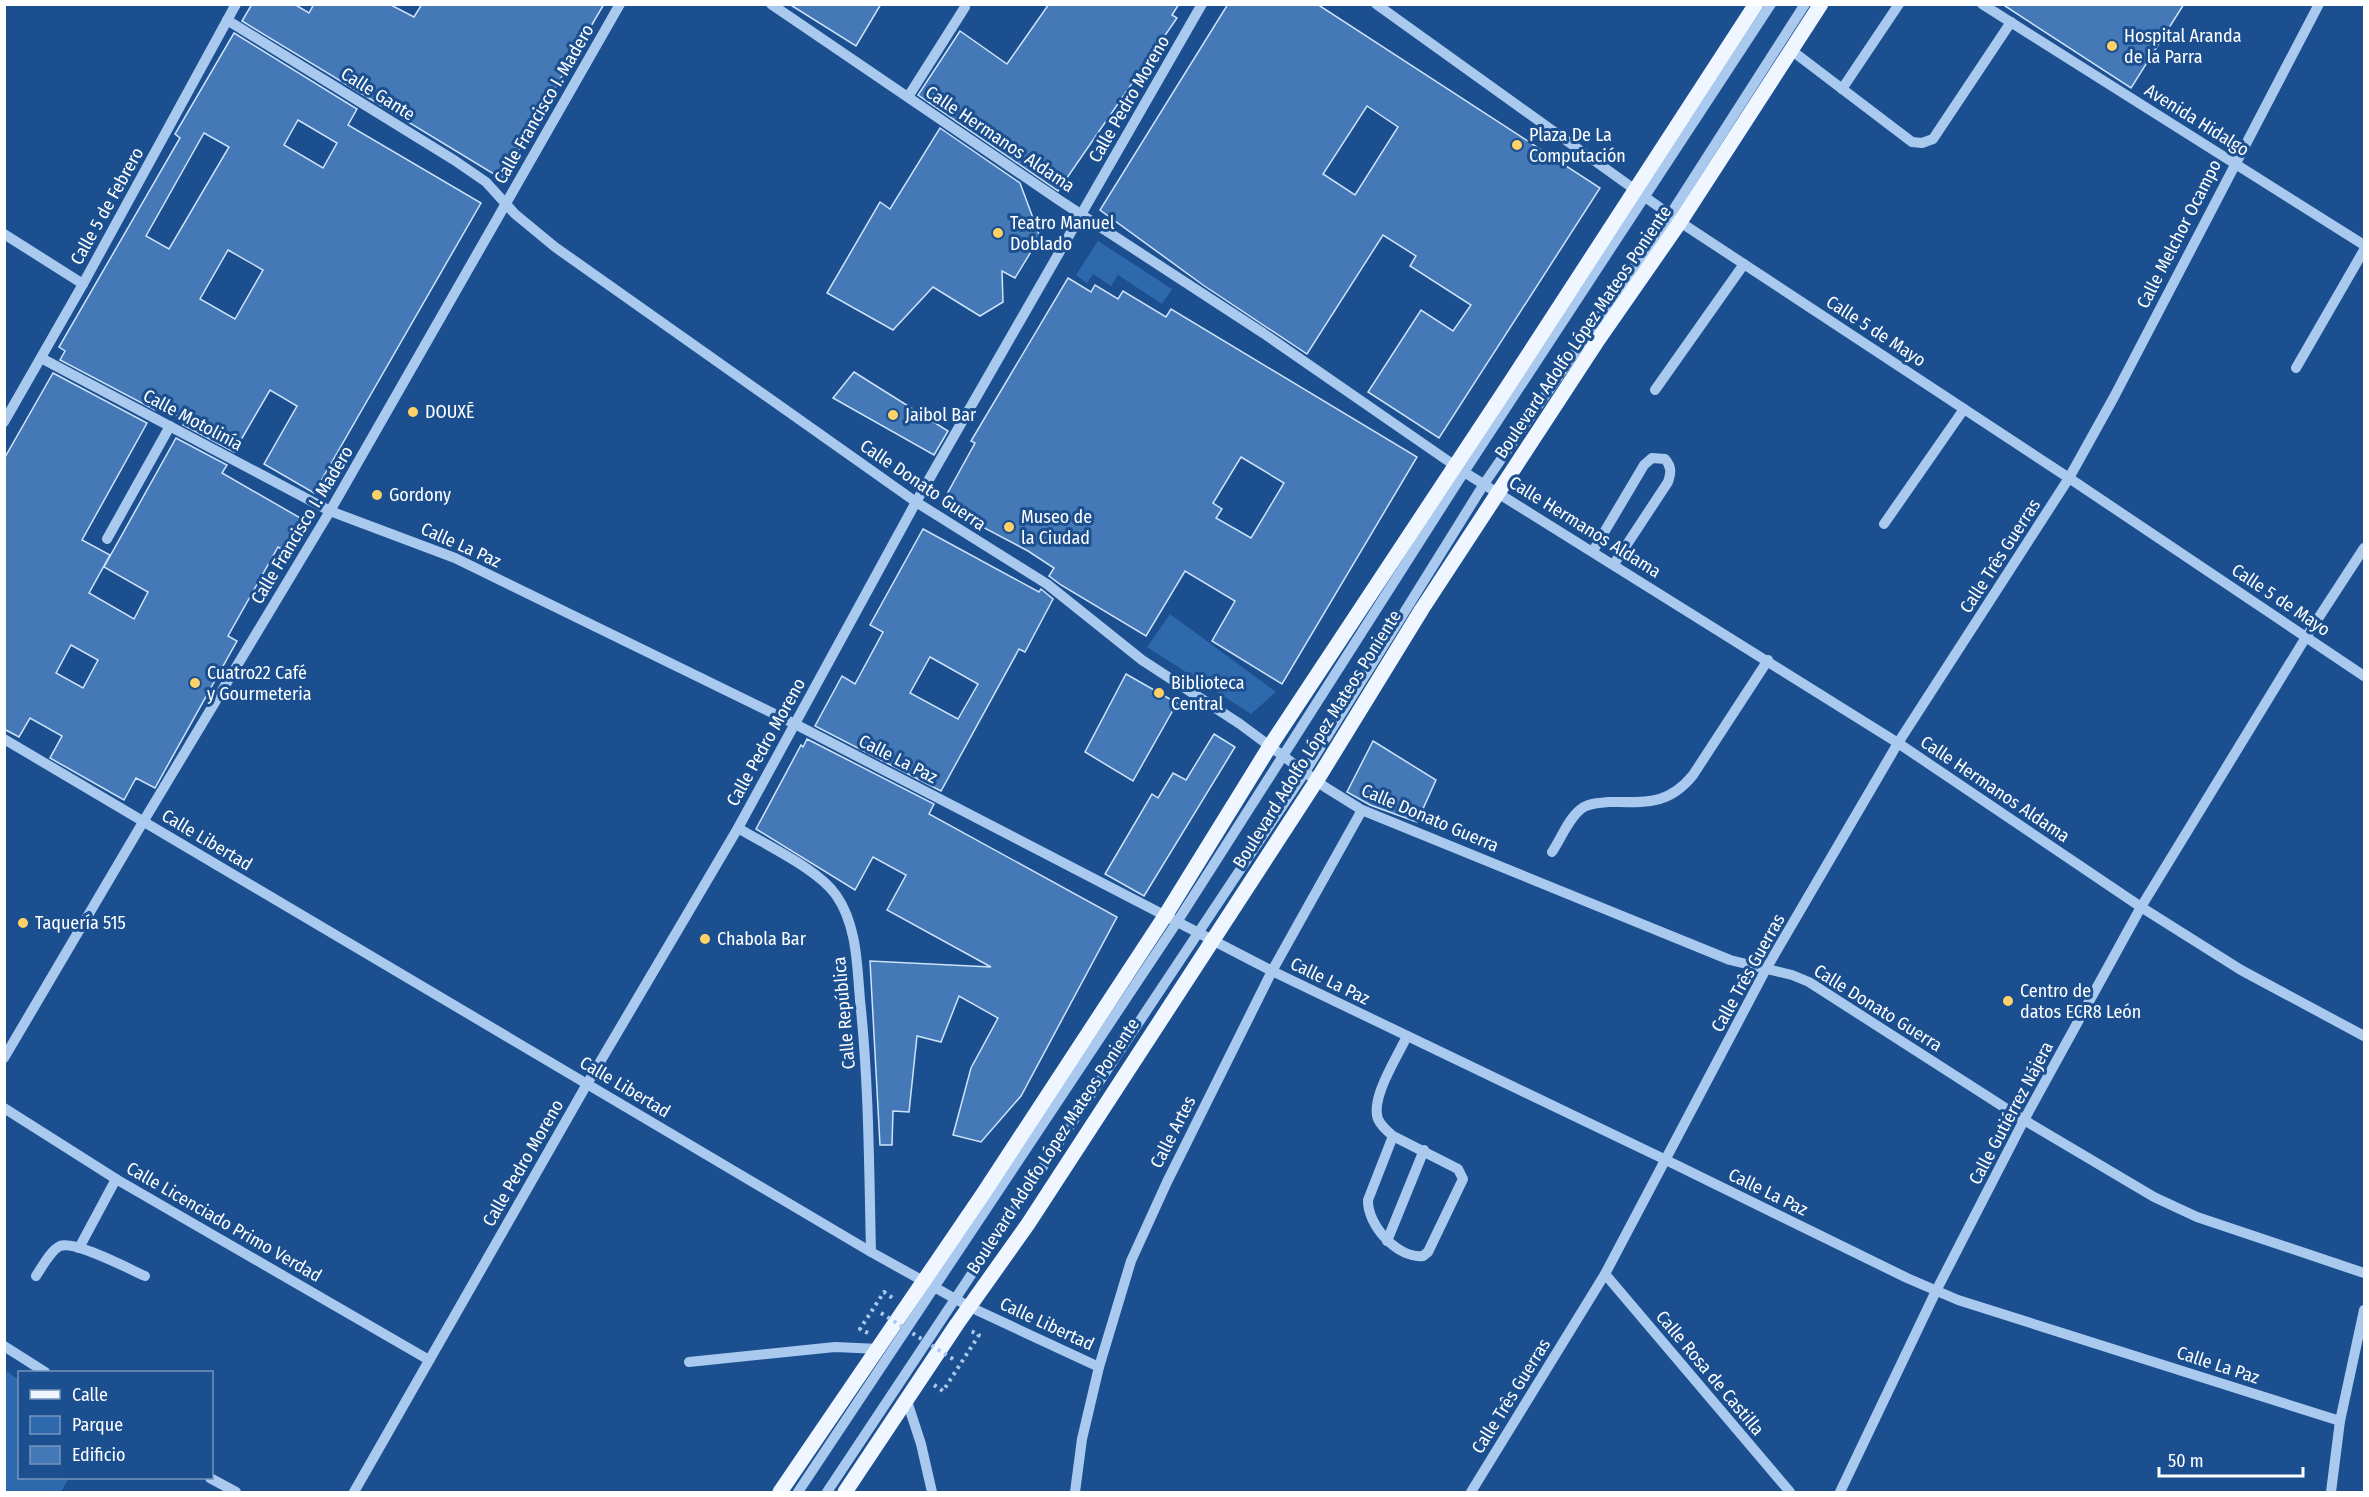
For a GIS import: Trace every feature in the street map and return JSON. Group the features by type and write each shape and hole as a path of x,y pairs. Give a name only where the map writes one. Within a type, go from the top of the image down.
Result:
{"main road":[{"name":"Boulevard Adolfo López Mateos Poniente","path":"780,1492 880,1349 930,1284 983,1194 1171,919 1270,746 1460,469 1640,195 1756,4"},
{"name":"Boulevard Adolfo López Mateos Poniente","path":"845,1492 1028,1224 1205,936 1499,494 1675,218 1821,4"}],"street":[{"name":"Calle 5 de Febrero","path":"4,422 83,284 236,4"},
{"name":"Calle Francisco I. Madero","path":"4,1058 142,822 330,511 620,4"},
{"name":"Calle Hermanos Aldama","path":"771,4 1263,333 1460,469 1898,743 2141,907 2241,970 2364,1036"},
{"name":"Calle Pedro Moreno","path":"354,1492 587,1084 738,828 916,502 1202,4"},
{"name":"Calle 5 de Mayo","path":"1376,4 1640,195 2364,676"},
{"path":"1640,195 1771,4"},
{"path":"1311,776 1484,484 1675,218 1805,4"},
{"path":"1842,89 1899,4"},
{"name":"Avenida Hidalgo","path":"1982,4 2364,245"},
{"name":"Calle Melchor Ocampo","path":"2069,478 2114,397 2319,4"},
{"path":"908,96 965,7"},
{"name":"Calle Gante","path":"227,20 454,160 486,182 506,202"},
{"path":"1791,50 1911,142 1922,143 1933,139 2011,22"},
{"name":"Calle Donato Guerra","path":"506,202 515,214 555,247 916,502 1047,584 1142,660 1362,810 1730,960 1809,982 2024,1120 2165,1202 2197,1217 2364,1273"},
{"path":"4,234 83,284"},
{"path":"2296,368 2364,250"},
{"path":"1655,390 1744,264"},
{"name":"Calle Motolinía","path":"41,358 330,511"},
{"path":"1884,524 1964,409"},
{"path":"107,538 170,426"},
{"path":"1593,551 1644,465 1652,458 1665,459 1670,464 1671,473 1668,482 1614,564"},
{"path":"1171,919 1284,755 1460,469"},
{"name":"Calle Três Guerras","path":"1471,1492 1605,1274 1766,969 1898,743 2069,478"},
{"name":"Calle La Paz","path":"330,511 455,558 795,724 1272,972 1936,1291 2340,1421"},
{"name":"Calle Gutiérrez Nájera","path":"1840,1492 1936,1291 2024,1120 2141,907 2306,637 2364,548"},
{"path":"1552,852 1574,816 1582,808 1598,802 1651,802 1666,798 1682,788 1693,775 1768,660"},
{"name":"Calle Libertad","path":"4,739 871,1252 970,1307 1099,1367"},
{"name":"Calle Artes","path":"1076,1492 1082,1438 1099,1367 1131,1261 1167,1182 1272,972 1362,810"},
{"name":"Calle República","path":"738,828 820,877 836,894 847,914 855,944 865,1048 871,1252"},
{"path":"827,1492 956,1299 1205,936"},
{"path":"1393,1136 1368,1200 1372,1220 1387,1241 1412,1255 1423,1256 1428,1252 1463,1179 1458,1169 1393,1136 1378,1119 1376,1107 1378,1095 1407,1036"},
{"name":"Calle Licenciado Primo Verdad","path":"4,1108 116,1179 429,1360"},
{"path":"1387,1241 1424,1150"},
{"path":"79,1248 116,1179"},
{"path":"36,1276 57,1248 64,1245 79,1248 145,1276"},
{"name":"Calle Rosa de Castilla","path":"1605,1274 1790,1492"},
{"path":"798,1492 930,1284"},
{"path":"2331,1492 2340,1421 2364,1310"},
{"path":"4,1346 43,1371"},
{"path":"689,1362 835,1347 880,1349"},
{"path":"907,1401 921,1444 932,1492"},
{"path":"212,1479 236,1492"}],"path":[{"path":"860,1329 884,1292"},
{"path":"873,1308 958,1363"},
{"path":"943,1391 958,1363 979,1335"}],"green space":[{"path":"1098,241 1172,289 1162,304 1118,275 1111,286 1093,274 1087,283 1076,275"},
{"path":"1170,614 1276,692 1251,714 1147,647"},
{"path":"5,1370 18,1379 18,1479 68,1479 61,1492 5,1492"}],"building":[{"path":"252,4 294,4 309,13 314,4 389,4 414,17 422,4 604,4 502,179 242,21"},
{"path":"789,4 881,4 856,46"},
{"path":"1049,4 1179,4 1172,15 1177,18 1058,191 918,95 960,31 1007,64"},
{"path":"1228,4 1317,4 1600,188 1439,438 1368,392 1421,310 1453,331 1471,305 1410,266 1416,256 1383,235 1307,354 1203,285 1100,210","holes":["1367,106 1398,127 1355,195 1323,174"]},
{"name":"Hospital Aranda de la Parra","path":"2002,4 2184,4 2131,88"},
{"path":"234,33 357,109 348,125 481,203 314,493 264,464 297,406 270,390 234,452 183,425 185,421 157,405 155,410 60,360 65,351 59,347 180,138 175,134","holes":["298,120 337,143 323,168 284,145","204,133 229,147 169,249 146,236","228,250 263,270 235,319 200,299"]},
{"path":"940,128 1020,183 1040,237 1015,278 1002,271 1003,302 980,316 933,287 893,330 827,293 880,202 890,209"},
{"path":"1068,278 1091,292 1095,285 1118,299 1123,291 1166,317 1171,309 1417,457 1282,684 1212,641 1235,601 1185,571 1146,636 1061,585 1049,576 1054,568 1028,551 941,505 975,443 971,441","holes":["1241,457 1284,483 1251,538 1216,518 1222,509 1213,503"]},
{"name":"Jaibol Bar","path":"854,372 948,431 934,455 833,398"},
{"path":"53,373 147,423 82,540 110,555 89,593 134,619 148,592 104,567 176,438 227,465 222,473 309,523 292,555 278,547 228,636 237,641 155,788 136,778 124,800 50,758 62,736 30,718 19,737 4,729 4,459","holes":["71,645 98,660 83,688 56,673"]},
{"path":"923,529 1039,592 1041,589 1053,599 1025,652 1019,649 941,791 815,726 842,676 855,684 883,632 870,625","holes":["930,657 978,684 958,719 910,693"]},
{"path":"1126,674 1177,703 1133,781 1085,752"},
{"path":"1214,734 1235,747 1144,896 1105,874 1152,794 1158,798 1173,773 1186,780"},
{"path":"807,739 934,804 929,814 1117,917 1021,1096 981,1142 953,1135 971,1068 998,1018 959,996 941,1042 917,1036 909,1112 893,1111 892,1145 880,1145 870,961 991,967 887,910 906,875 873,857 855,890 756,829 801,745 803,747"},
{"path":"1373,741 1436,780 1417,822 1370,805 1347,792"}],"place":[{"name":"Hospital Aranda de la Parra","path":"2112,46"},
{"name":"Plaza De La Computación","path":"1517,145"},
{"name":"Teatro Manuel Doblado","path":"998,233"},
{"name":"DOUXĒ","path":"413,412"},
{"name":"Jaibol Bar","path":"893,415"},
{"name":"Gordony","path":"377,495"},
{"name":"Museo de la Ciudad","path":"1009,527"},
{"name":"Cuatro22 Café y Gourmeteria","path":"195,683"},
{"name":"Biblioteca Central","path":"1159,693"},
{"name":"Taquería 515","path":"23,923"},
{"name":"Chabola Bar","path":"705,939"},
{"name":"Centro de datos ECR8 León","path":"2008,1001"}]}
